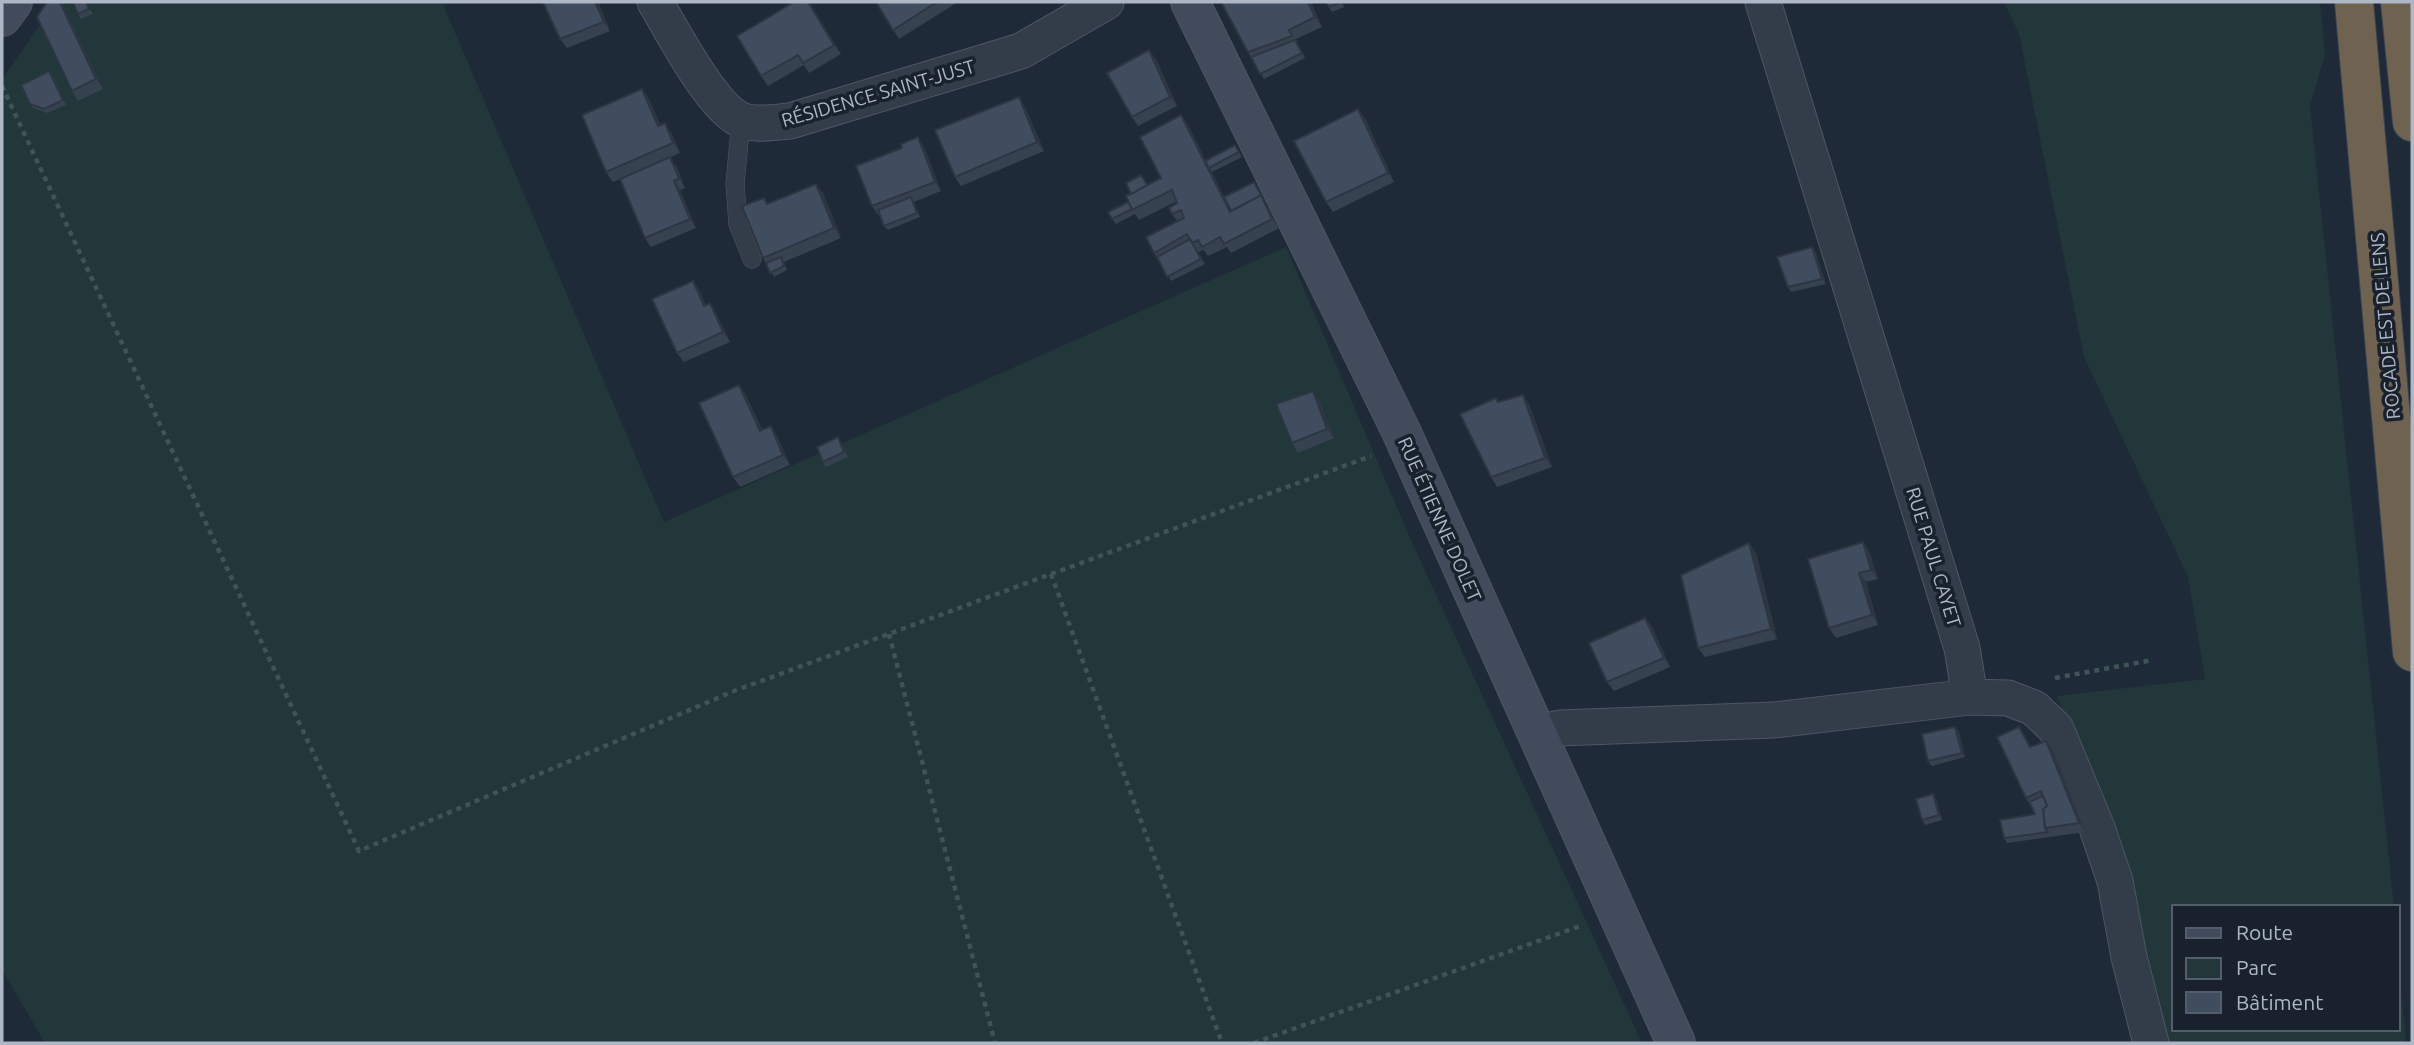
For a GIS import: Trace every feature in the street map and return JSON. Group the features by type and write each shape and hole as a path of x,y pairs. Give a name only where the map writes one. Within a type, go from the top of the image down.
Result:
{"highway":[{"name":"ROCADE EST DE LENS","path":"2354,2 2412,652"},
{"path":"2400,2 2412,122"}],"street":[{"path":"2,17 13,2"},
{"path":"655,2 717,101 741,120"},
{"name":"RÉSIDENCE SAINT-JUST","path":"741,120 790,121 973,68 1021,51 1106,2"},
{"name":"RUE ÉTIENNE DOLET","path":"1190,2 1328,278 1406,443 1676,1043"},
{"name":"RUE PAUL CAYET","path":"1763,2 1962,648 1970,697"},
{"path":"1536,734 1560,728 1774,720 1970,697 2008,698 2034,708 2056,730 2097,828 2115,881 2151,1043"}],"lane":[{"path":"741,120 734,184 738,224 752,259"}],"path":[{"path":"2,86 359,851 734,691 1406,443"},
{"path":"1051,574 1222,1043"},
{"path":"889,634 995,1043"},
{"path":"2023,704 2036,687 2053,678 2152,660"},
{"path":"1254,1043 1617,913"}],"green space":[{"path":"56,2 442,2 664,522 1286,247 1411,540 1642,1043 45,1043 2,970 2,79"},
{"path":"2004,2 2320,2 2325,55 2310,106 2394,905 2172,905 2172,1031 2400,1031 2400,978 2406,1043 2162,1043 2121,868 2057,696 2205,679 2188,577 2084,357 2019,34"}],"building":[{"path":"47,2 60,2 96,79 72,91 37,17"},
{"path":"86,2 89,9 78,14 73,3"},
{"path":"543,2 595,2 604,22 560,39"},
{"path":"794,2 808,2 834,45 803,63 798,55 761,76 737,36"},
{"path":"876,2 937,2 893,30"},
{"path":"1221,2 1308,2 1315,17 1289,30 1292,36 1248,52"},
{"path":"1326,2 1341,2 1329,7"},
{"path":"1295,40 1302,53 1260,74 1251,57"},
{"path":"1149,50 1170,97 1132,117 1107,73"},
{"path":"49,71 63,100 44,109 30,104 21,85"},
{"path":"642,89 658,126 665,123 673,143 606,172 582,115"},
{"path":"1019,97 1037,142 955,177 935,130"},
{"path":"1358,109 1388,173 1326,202 1294,141"},
{"path":"1181,115 1230,212 1261,195 1272,219 1224,244 1220,237 1202,247 1198,240 1192,243 1187,234 1154,253 1146,237 1184,218 1181,210 1172,214 1169,208 1177,203 1172,190 1132,210 1126,196 1161,178 1140,137"},
{"path":"918,137 935,182 872,206 856,166 902,148 901,144"},
{"path":"1235,145 1239,152 1209,168 1205,161"},
{"path":"670,157 679,178 674,181 690,219 645,238 620,179"},
{"path":"1141,175 1147,185 1131,194 1126,183"},
{"path":"1254,182 1264,200 1261,195 1231,211 1224,197"},
{"path":"816,184 834,228 763,258 742,206 764,198 767,204"},
{"path":"911,197 917,213 884,226 878,210"},
{"path":"1128,202 1132,209 1112,219 1108,212"},
{"path":"1190,239 1201,259 1167,277 1157,257"},
{"path":"1812,247 1822,279 1788,287 1777,257"},
{"path":"781,257 784,266 770,273 766,263"},
{"path":"693,281 704,306 710,303 723,332 677,353 652,299"},
{"path":"739,385 760,431 771,426 783,455 733,477 699,403"},
{"path":"1313,391 1327,429 1292,443 1276,404"},
{"path":"1523,395 1545,458 1491,477 1460,414 1496,398 1498,402"},
{"path":"838,437 844,452 823,462 817,447"},
{"path":"1863,542 1871,570 1859,573 1872,615 1829,628 1808,559"},
{"path":"1749,543 1771,629 1698,648 1681,575"},
{"path":"1645,618 1664,658 1607,682 1589,643"},
{"path":"1955,727 1962,753 1928,761 1922,734"},
{"path":"2019,727 2030,747 2046,741 2079,823 2045,828 2043,809 2047,806 2041,791 2026,798 1997,737"},
{"path":"1933,794 1939,815 1922,820 1916,799"},
{"path":"2043,796 2047,806 2043,809 2048,832 2004,838 2000,820 2035,814 2029,802"}]}
